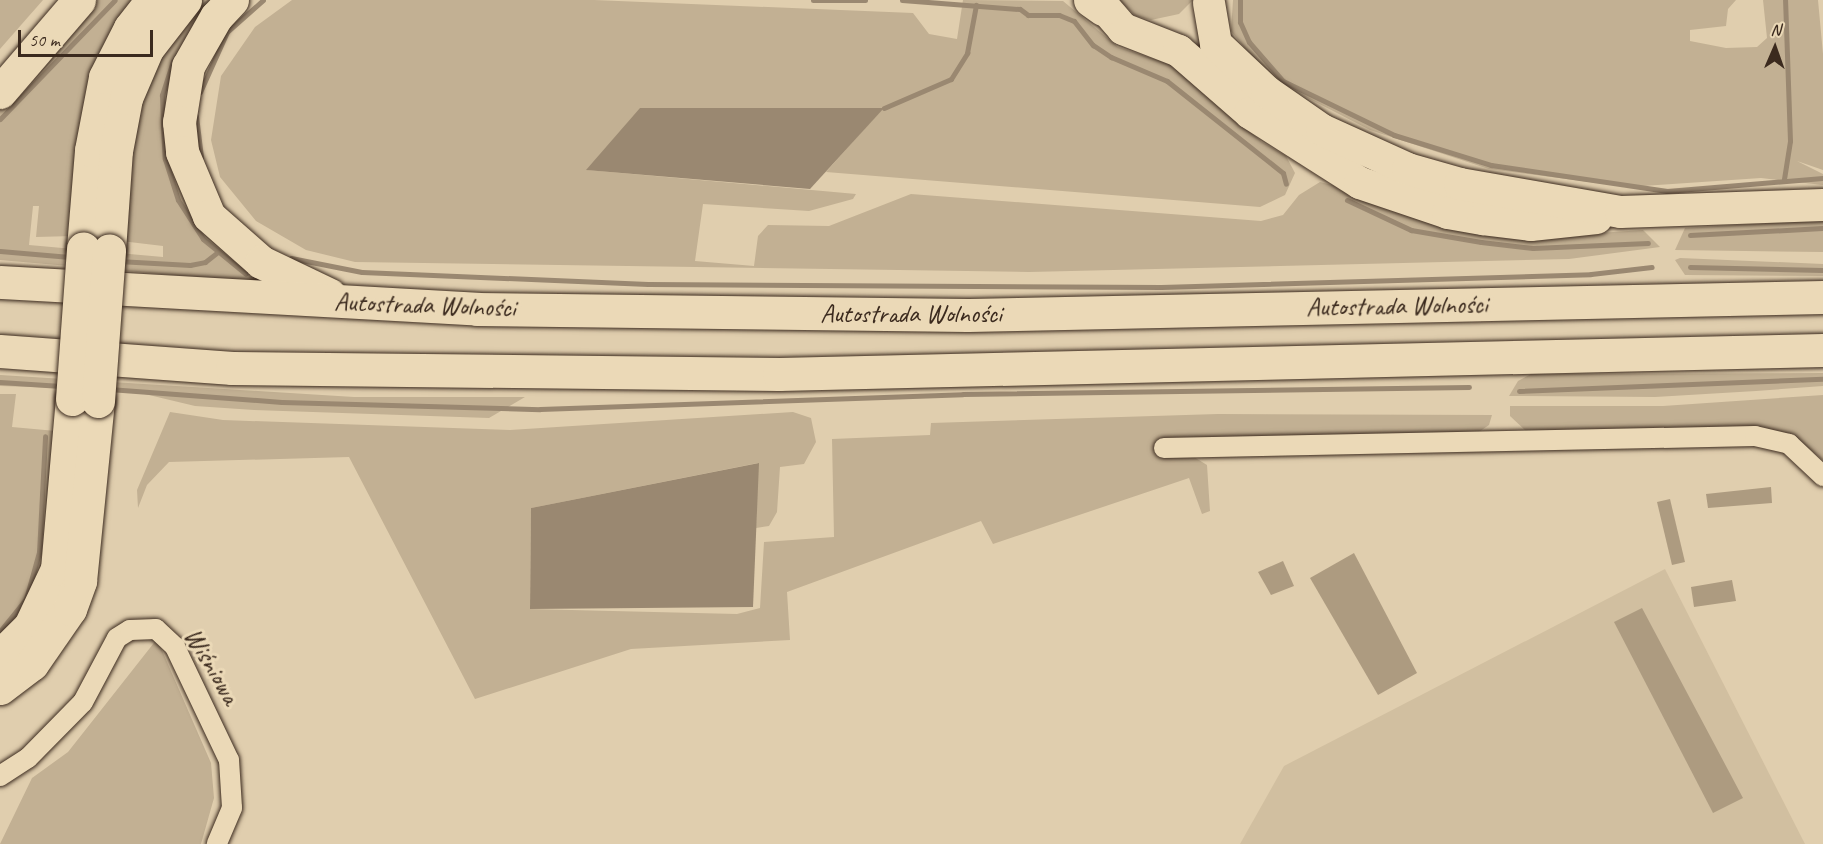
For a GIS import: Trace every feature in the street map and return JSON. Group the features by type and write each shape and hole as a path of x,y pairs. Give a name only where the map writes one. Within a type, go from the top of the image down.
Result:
{"highway":[{"path":"0,92 79,0"},
{"path":"0,688 32,664 70,609 80,581 85,400 96,249 91,150 105,77 130,28 152,0"},
{"path":"96,249 126,98 147,49 185,0"},
{"path":"232,0 199,43 182,91 182,152 195,190 209,216 261,262 345,302"},
{"name":"Autostrada Wolności","path":"0,282 345,302 967,315 1823,297"},
{"name":"Autostrada Wolności","path":"0,351 231,368 779,374 1823,350"},
{"path":"0,656 30,626 57,569 85,400"}],"main road":[{"path":"1149,38 1178,33 1210,1"},
{"path":"1210,1 1213,34 1227,56 1295,113 1350,144 1460,184 1621,212"},
{"path":"1097,3 1123,29 1179,51 1260,120 1360,183 1448,213 1531,225 1621,212 1823,205"}],"street":[{"path":"1164,448 1755,436 1789,444 1823,476"},
{"name":"Wiśniowa","path":"0,776 28,758 83,702 117,638 130,630 156,629 175,647 229,760 232,808 217,844"}],"shaded area":[{"path":"0,0 43,0 0,49"},
{"path":"94,0 135,0 73,236 36,237 39,206 33,206 29,245 163,257 163,246 121,241 135,113 173,28 207,0 221,0 171,146 277,284 0,260 0,109"},
{"path":"292,0 594,0 913,13 929,34 957,39 963,0 1063,1 1118,47 1175,66 1262,142 1286,156 1295,173 1285,195 1260,207 826,172 883,108 587,170 856,194 853,199 809,211 703,204 695,261 754,266 758,236 768,225 829,226 911,194 1261,221 1283,215 1299,195 1320,182 1540,237 1643,230 1660,247 1569,259 1029,272 355,262 306,250 256,221 220,177 211,140 221,76 255,27"},
{"path":"1119,0 1193,0 1179,14 1151,20 1136,16"},
{"path":"1233,0 1736,0 1728,9 1726,26 1690,30 1690,41 1726,48 1757,47 1767,38 1763,0 1818,0 1823,54 1823,170 1797,161 1823,174 1823,185 1761,178 1628,187 1489,169 1370,130 1269,78 1231,31"},
{"path":"640,108 884,108 810,189 586,170"},
{"path":"1823,220 1823,252 1675,250 1685,228"},
{"path":"1680,258 1823,264 1823,276 1685,275 1675,260"},
{"path":"1823,373 1823,386 1756,391 1655,397 1509,396 1518,381 1531,374"},
{"path":"0,375 354,397 525,397 489,418 254,410 195,406 128,390 0,386"},
{"path":"0,394 16,394 12,427 56,431 54,511 33,598 0,640"},
{"path":"1823,395 1823,460 1791,434 1773,430 1528,433 1510,416 1510,406 1663,406"},
{"path":"170,412 223,420 510,430 793,412 811,418 816,442 804,464 780,467 777,512 769,526 756,528 758,463 531,508 530,609 737,614 760,608 764,542 834,537 832,439 930,435 931,423 1218,414 1492,415 1489,425 1473,436 1194,457 1207,465 1210,511 1202,514 1189,478 993,544 981,521 787,592 790,640 631,649 475,699 349,457 169,462 147,485 138,508 137,490"},
{"path":"759,463 753,607 530,609 531,508"},
{"path":"1665,569 1805,844 1240,844 1284,766"},
{"path":"157,639 211,763 214,798 201,844 0,844 32,778 68,752"}],"building":[{"path":"1771,487 1772,503 1708,508 1706,494"},
{"path":"1670,499 1685,562 1672,565 1657,502"},
{"path":"1354,553 1417,673 1378,695 1310,578"},
{"path":"1283,561 1294,586 1271,595 1258,572"},
{"path":"1732,580 1736,601 1694,607 1691,587"},
{"path":"1642,608 1743,798 1713,813 1614,622"}],"waterway":[{"path":"0,119 115,0"},
{"path":"200,92 227,32 263,0"},
{"path":"813,0 865,0"},
{"path":"902,0 1020,9 1028,15 1059,15 1074,21 1093,45 1111,57 1167,81 1283,173 1286,184"},
{"path":"1240,0 1240,22 1249,42 1283,81 1394,135 1491,165 1667,191 1823,178"},
{"path":"1784,179 1790,141 1785,0"},
{"path":"884,108 951,79 967,53 976,5"},
{"path":"173,61 162,95 163,126 165,159 178,200 203,239 246,274"},
{"path":"196,116 201,157"},
{"path":"1347,200 1411,230 1481,242 1533,248 1648,243"},
{"path":"1690,235 1823,228"},
{"path":"0,251 70,257"},
{"path":"118,261 190,265 205,262 218,252"},
{"path":"291,258 362,272 648,284 1161,287 1591,274 1652,267"},
{"path":"1690,267 1823,270"},
{"path":"1519,391 1823,379"},
{"path":"0,382 61,386"},
{"path":"109,389 282,402 540,409 963,394 1469,387"},
{"path":"0,631 26,599 39,552 45,436"}]}
